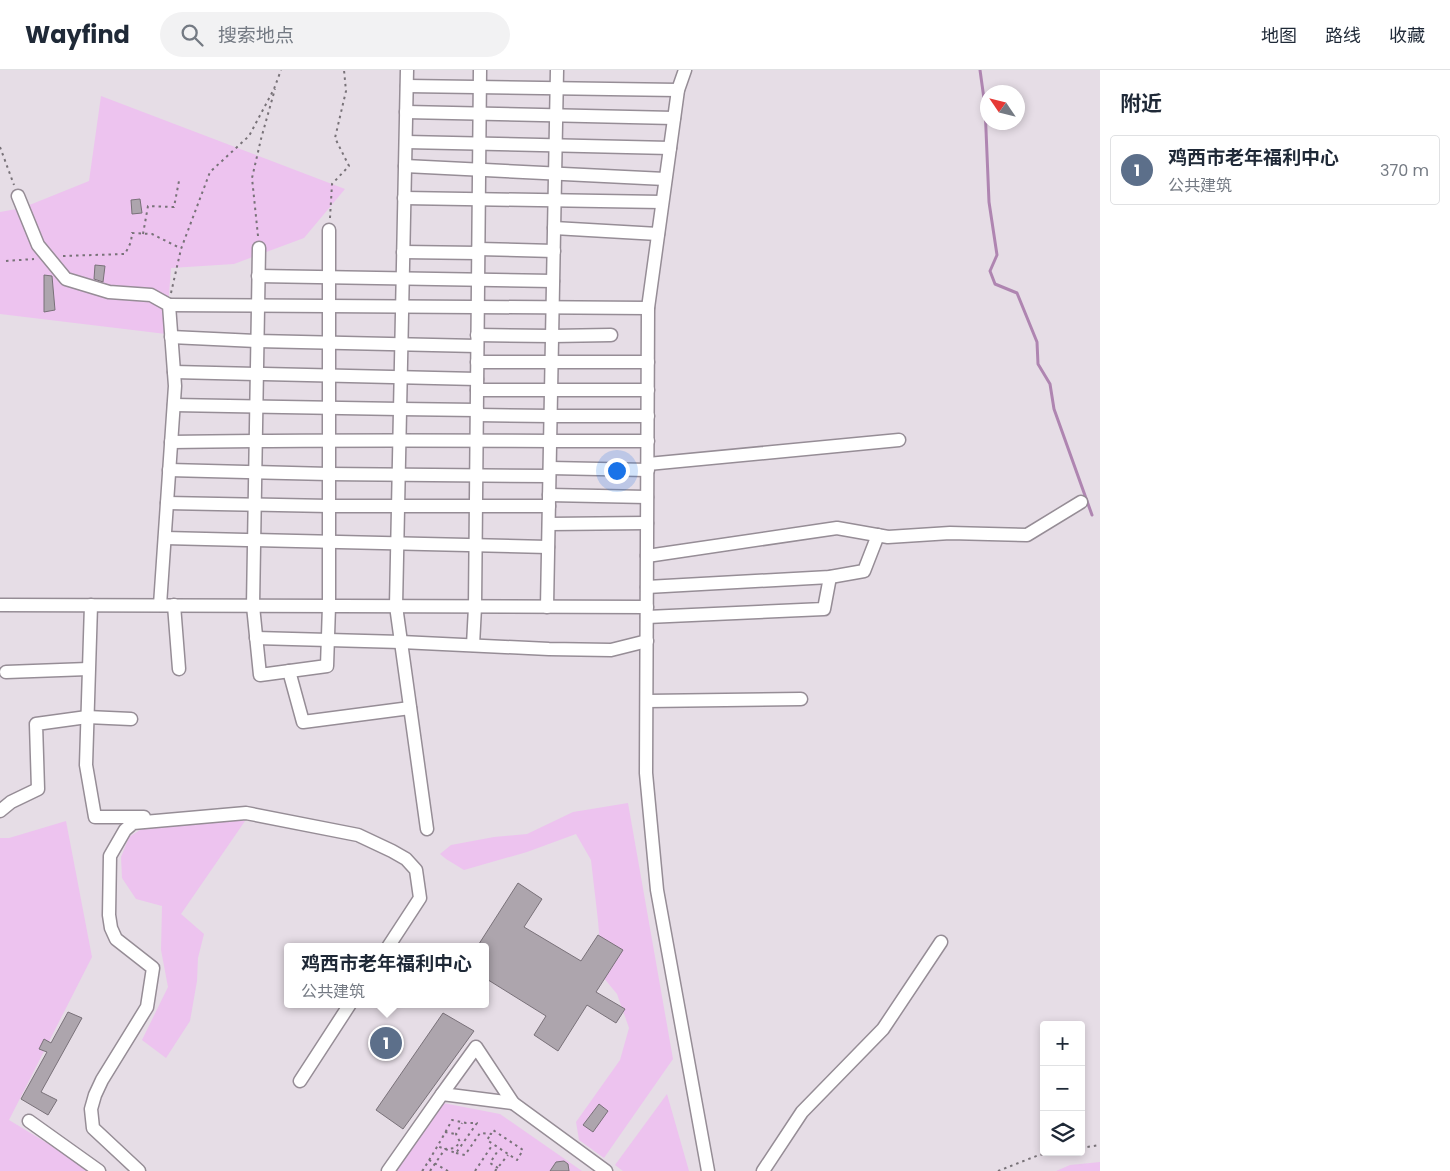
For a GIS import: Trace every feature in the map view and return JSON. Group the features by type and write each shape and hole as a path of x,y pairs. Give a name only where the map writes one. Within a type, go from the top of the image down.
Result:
{"street":[{"path":"407,70 396,606 427,829"},
{"path":"473,646 476,546 480,70"},
{"path":"547,607 557,70"},
{"path":"685,70 678,90 648,308 646,773 658,890 708,1171"},
{"path":"407,86 678,90"},
{"path":"406,112 674,118"},
{"path":"406,142 670,148"},
{"path":"405,166 666,179"},
{"path":"18,196 38,245 66,279 109,292 151,295 169,305 648,308"},
{"path":"404,198 662,202"},
{"path":"554,228 658,234"},
{"path":"259,248 253,606 260,675 327,666 329,606 329,230"},
{"path":"403,252 554,250"},
{"path":"258,276 553,281"},
{"path":"160,605 175,386 169,305"},
{"path":"171,337 401,344 610,335"},
{"path":"477,362 648,362"},
{"path":"174,372 400,378 551,390 648,390"},
{"path":"174,405 477,412 550,416 648,416"},
{"path":"172,442 256,440 648,441"},
{"path":"169,470 476,476 648,467 899,440"},
{"path":"167,503 476,506 647,497"},
{"path":"648,556 837,528 888,537 950,533 1027,535 1081,502"},
{"path":"548,524 647,523"},
{"path":"647,587 830,577 864,571 878,535"},
{"path":"164,538 548,547"},
{"path":"0,604 547,607 647,612 824,609 830,577"},
{"path":"90,605 86,765 95,817 155,817"},
{"path":"174,605 179,669"},
{"path":"256,638 401,642 549,650 611,650 647,641"},
{"path":"6,672 88,669"},
{"path":"289,671 303,722 410,708"},
{"path":"647,701 801,698"},
{"path":"0,811 11,802 38,789 36,724 87,717 131,719"},
{"path":"139,1171 93,1128 91,1109 102,1080 147,1007 153,968 116,939 111,928 109,914 110,856 124,830 133,824 246,813 358,835 406,859 416,870 420,898 391,943"},
{"path":"763,1171 802,1112 883,1029 941,942"},
{"path":"300,1080 347,1008"},
{"path":"388,1171 476,1046 513,1102 606,1171"},
{"path":"442,1094 513,1102"},
{"path":"29,1121 99,1171"}],"path":[{"path":"259,248 252,178 281,70"},
{"path":"329,230 332,184 349,166 335,138 346,91 344,70"},
{"path":"169,305 181,249 210,172 249,136 277,81"},
{"path":"0,147 18,196"},
{"path":"143,234 148,206 174,207 179,181"},
{"path":"6,261 76,255 126,254 131,242 132,233 152,234 181,249"},
{"path":"423,1171 452,1120 477,1123 456,1153"},
{"path":"456,1134 462,1122"},
{"path":"493,1130 524,1150 517,1160 493,1144 487,1140 493,1130"},
{"path":"445,1132 456,1134"},
{"path":"437,1146 465,1155 480,1133 491,1134"},
{"path":"456,1134 462,1146"},
{"path":"445,1149 455,1148 460,1142"},
{"path":"475,1171 493,1144"},
{"path":"1085,1148 1100,1146"},
{"path":"498,1168 490,1162 499,1148"},
{"path":"430,1171 445,1149"},
{"path":"495,1171 508,1154"},
{"path":"998,1171 1040,1155"},
{"path":"429,1160 448,1171"}],"shaded area":[{"path":"101,96 345,189 304,238 234,264 171,268 166,334 0,314 0,212 22,208 89,181"},
{"path":"628,803 673,1059 604,1158 579,1140 576,1122 620,1060 629,1028 617,994 603,977 591,860 576,834 527,852 464,870 440,854 451,845 494,837 527,834 573,812"},
{"path":"222,817 245,821 181,914 204,934 198,958 197,981 190,1021 166,1058 142,1040 168,987 161,950 162,906 136,899 122,878 121,857 129,837 143,828"},
{"path":"66,821 92,957 9,1120 52,1146 87,1171 0,1171 0,838 9,838"},
{"path":"667,1094 689,1171 623,1171 615,1165"},
{"path":"443,1103 500,1114 582,1171 395,1171"},
{"path":"1100,1162 1100,1171 1056,1171 1070,1165"}],"building":[{"path":"140,199 142,213 132,214 131,200"},
{"path":"95,265 105,266 103,282 94,279"},
{"path":"44,275 52,276 55,310 44,312"},
{"path":"518,883 542,899 524,927 581,961 598,935 623,950 596,992 625,1009 616,1023 587,1005 558,1051 534,1035 546,1016 489,980 489,943 480,943"},
{"path":"68,1012 82,1018 41,1092 57,1100 48,1115 21,1099 47,1052 39,1049 44,1039 51,1043"},
{"path":"443,1013 474,1031 403,1129 376,1110"},
{"path":"599,1104 608,1111 593,1132 583,1125"},
{"path":"564,1161 568,1164 569,1171 550,1171 556,1162"}],"waterway":[{"path":"980,70 985,106 989,202 997,255 990,271 995,284 1017,293 1037,342 1038,364 1050,384 1054,409 1092,515"}],"place":[{"name":"鸡西市老年福利中心","path":"386,1043"}]}
